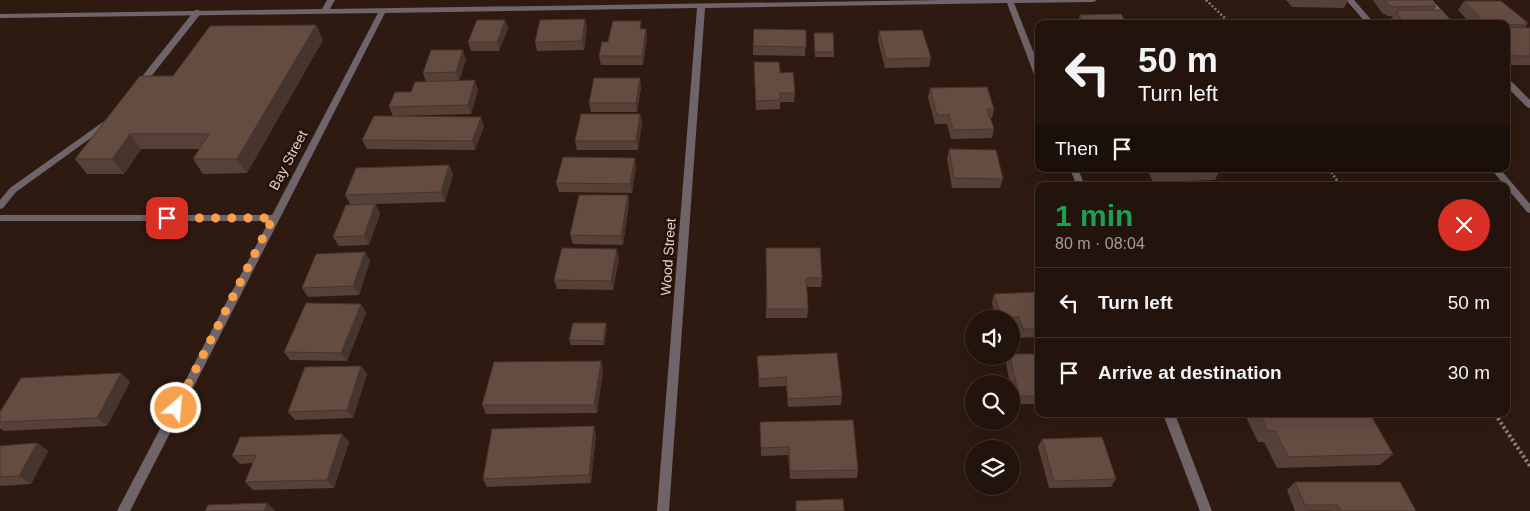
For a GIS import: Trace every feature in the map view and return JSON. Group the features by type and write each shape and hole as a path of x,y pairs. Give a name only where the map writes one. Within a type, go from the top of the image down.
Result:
{"street":[{"path":"325,11 332,0"},
{"path":"0,16 383,10 595,3 701,6 1093,0"},
{"path":"1350,0 1368,20"},
{"path":"1428,0 1447,20"},
{"path":"1010,2 1035,66"},
{"name":"Wood Street","path":"662,511 701,6"},
{"name":"Bay Street","path":"122,511 383,10"},
{"path":"136,90 198,12"},
{"path":"1510,85 1530,105"},
{"path":"0,206 13,190 119,113"},
{"path":"1498,172 1506,182"},
{"path":"1510,187 1530,210"},
{"path":"0,218 273,218"},
{"path":"1170,417 1206,511"}],"path":[{"path":"1206,0 1227,20"},
{"path":"1497,417 1530,466"}],"building":[{"path":"1385,0 1430,0 1436,6 1394,7 1387,4"},
{"path":"1464,1 1501,1 1528,23 1525,23 1527,25 1510,25 1510,20 1482,20"},
{"path":"1397,10 1442,10 1450,20 1402,20 1395,12 1399,13"},
{"path":"1121,14 1125,20 1082,20 1080,15"},
{"path":"585,19 582,41 535,42 540,20"},
{"path":"477,20 505,20 497,42 468,42"},
{"path":"613,21 641,21 640,29 646,29 642,56 599,56 602,42 608,42"},
{"path":"316,25 237,159 193,159 209,134 130,134 112,159 75,159 140,76 173,76 210,26"},
{"path":"1510,27 1530,28 1530,56 1514,56 1510,52"},
{"path":"754,29 806,30 806,47 753,46"},
{"path":"922,30 931,58 886,59 879,31"},
{"path":"814,33 833,33 834,52 815,52"},
{"path":"431,50 463,50 456,72 423,73"},
{"path":"754,62 779,62 780,73 793,72 795,93 780,93 780,100 756,101"},
{"path":"594,78 640,78 636,103 589,103"},
{"path":"475,80 468,105 389,107 395,92 411,92 415,82"},
{"path":"987,87 994,109 987,109 994,129 953,130 949,115 937,115 930,88"},
{"path":"581,114 640,114 636,141 575,141"},
{"path":"374,116 481,117 472,141 362,140"},
{"path":"949,149 996,150 1003,179 954,178"},
{"path":"563,157 635,158 630,184 556,183"},
{"path":"449,165 441,192 345,195 356,168"},
{"path":"579,195 628,195 621,236 570,235"},
{"path":"375,204 364,236 333,237 346,205"},
{"path":"562,248 617,249 611,281 554,280"},
{"path":"766,248 820,248 822,278 806,278 808,309 767,309"},
{"path":"365,252 353,286 302,288 316,254"},
{"path":"1035,292 1035,329 1023,329 1020,320 1020,310 999,310 994,294"},
{"path":"306,303 361,304 341,353 284,352"},
{"path":"573,323 606,323 603,341 569,340"},
{"path":"837,353 842,396 788,399 786,377 759,379 757,356"},
{"path":"1020,354 1035,354 1035,396 1020,396 1020,375 1014,375 1012,365 1020,365"},
{"path":"601,361 594,405 482,405 494,362"},
{"path":"361,366 347,410 288,412 305,367"},
{"path":"121,373 97,418 0,422 0,412 21,378"},
{"path":"1261,417 1372,417 1393,454 1288,457 1275,431 1268,431"},
{"path":"853,420 858,470 790,471 789,447 761,448 760,422"},
{"path":"594,426 589,475 483,479 492,429"},
{"path":"342,434 327,480 245,482 256,455 232,456 240,437"},
{"path":"1102,437 1116,479 1054,481 1042,439"},
{"path":"37,443 19,476 0,477 0,446"},
{"path":"1295,482 1400,482 1416,511 1341,511 1338,505 1305,505"},
{"path":"843,499 844,511 796,511 796,501"},
{"path":"267,503 264,511 205,511 208,505"}],"route":[{"path":"167,218 273,218 176,408"}]}
